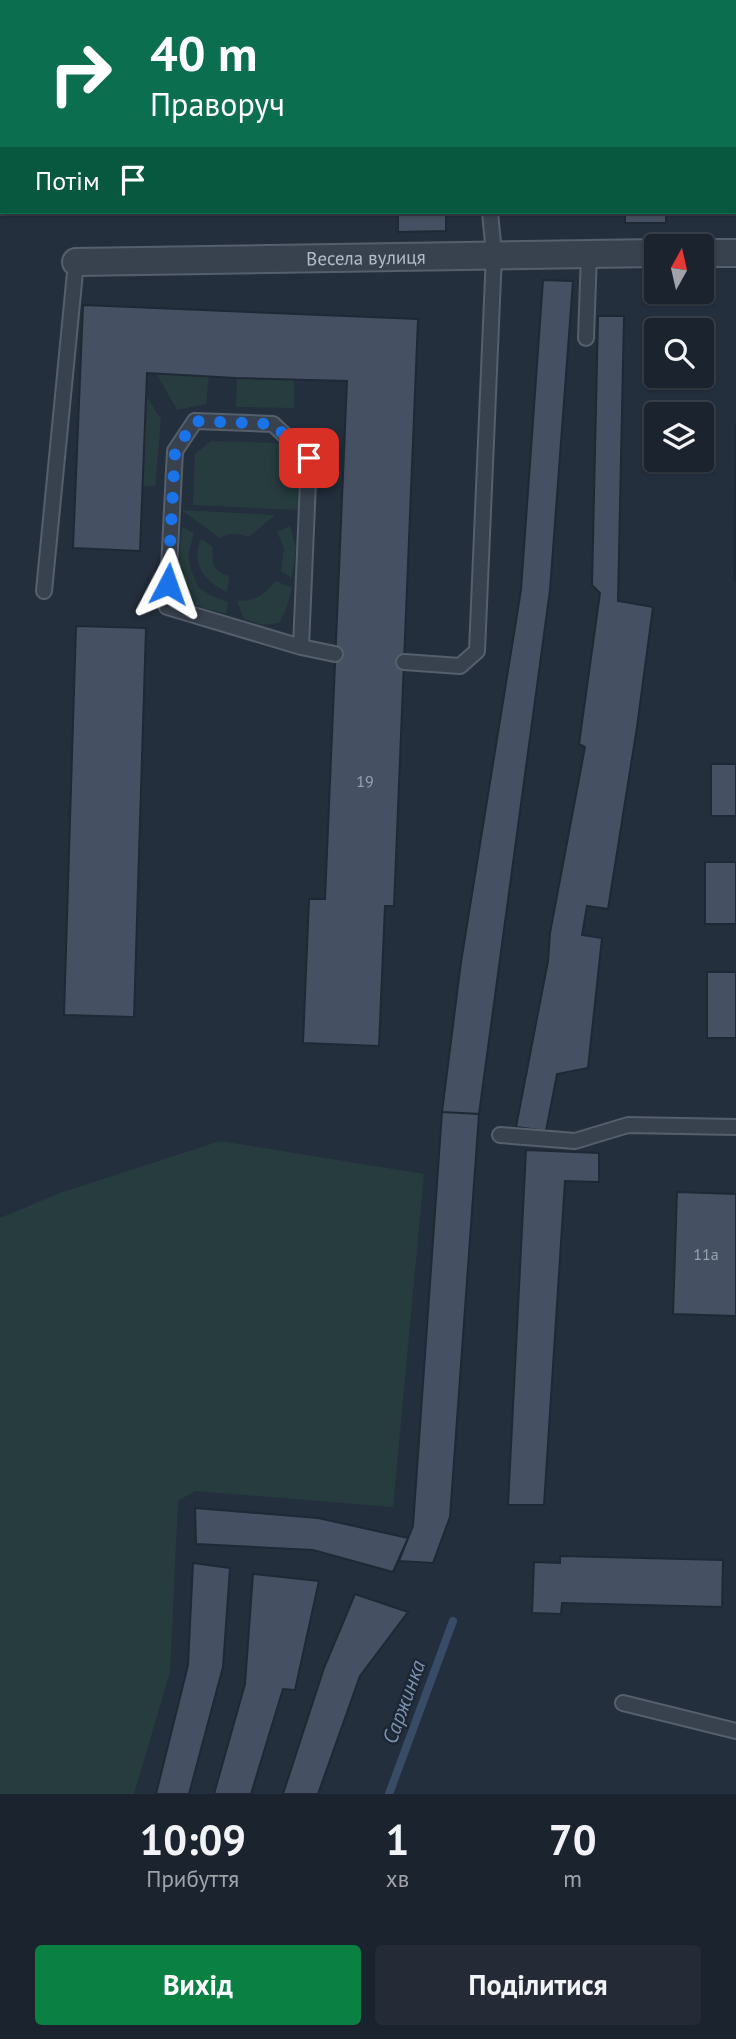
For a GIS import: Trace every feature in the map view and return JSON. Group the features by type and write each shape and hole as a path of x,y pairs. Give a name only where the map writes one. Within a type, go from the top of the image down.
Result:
{"street":[{"name":"Весела вулиця","path":"76,262 644,253"},
{"path":"714,253 736,253"}],"lane":[{"path":"404,662 460,666 477,651 494,254 491,214"},
{"path":"586,338 589,253"},
{"path":"44,591 76,262"},
{"path":"301,647 309,458 273,424 195,421 175,451 167,607 301,647 335,654"},
{"path":"500,1135 575,1140 628,1125 736,1127"},
{"path":"623,1703 736,1731"}],"green space":[{"path":"156,373 209,375 206,404 177,410"},
{"path":"237,378 294,379 294,408 236,407"},
{"path":"146,396 161,419 155,486 142,486"},
{"path":"211,441 279,443 301,464 298,510 193,505 195,454"},
{"path":"181,510 275,515 249,537 234,534 220,538"},
{"path":"290,526 296,548 292,578 281,571 284,548 277,532"},
{"path":"182,527 194,533 188,555 198,587 228,602 226,614 193,604 184,597 179,578"},
{"path":"201,539 213,547 212,557 216,569 229,576 227,592 212,583 202,571 197,556"},
{"path":"276,581 292,588 279,623 263,625 244,619 237,601 259,596"},
{"path":"220,1141 424,1174 393,1507 195,1491 178,1501 170,1672 134,1794 0,1794 0,1218 60,1193"}],"building":[{"path":"398,214 446,214 446,231 398,232"},
{"path":"625,214 666,214 666,223 625,223"},
{"path":"543,280 573,281 550,590 479,1114 442,1112 461,962 521,590"},
{"path":"83,305 418,319 394,906 385,906 379,1046 303,1043 309,899 325,899 347,381 147,373 140,551 73,548"},
{"path":"598,316 624,316 618,601 653,607 608,909 587,906 582,935 602,938 588,1068 557,1074 546,1131 516,1127 585,747 579,744 600,593 592,585"},
{"path":"736,424 736,580 734,580"},
{"path":"76,626 146,628 134,1017 64,1015"},
{"path":"711,764 736,764 736,816 711,816"},
{"path":"705,862 736,862 736,924 705,924"},
{"path":"707,972 736,972 736,1038 707,1038"},
{"path":"442,1112 479,1114 450,1517 433,1563 399,1561 413,1526"},
{"path":"526,1150 599,1153 599,1182 565,1181 544,1505 508,1505"},
{"path":"677,1192 736,1194 736,1316 673,1314"},
{"path":"195,1508 318,1518 408,1538 393,1572 313,1550 196,1544"},
{"path":"560,1556 723,1560 722,1607 562,1603 561,1614 532,1613 534,1562 560,1563"},
{"path":"193,1563 230,1568 223,1667 189,1794 156,1794 188,1665"},
{"path":"253,1574 319,1581 295,1690 283,1689 251,1794 214,1794 245,1684"},
{"path":"355,1594 408,1612 360,1676 318,1794 283,1794 324,1668"}],"waterway":[{"name":"Саржинка","path":"389,1794 453,1621"}],"route":[{"path":"168,584 175,451 195,421 273,424 309,458"}]}
